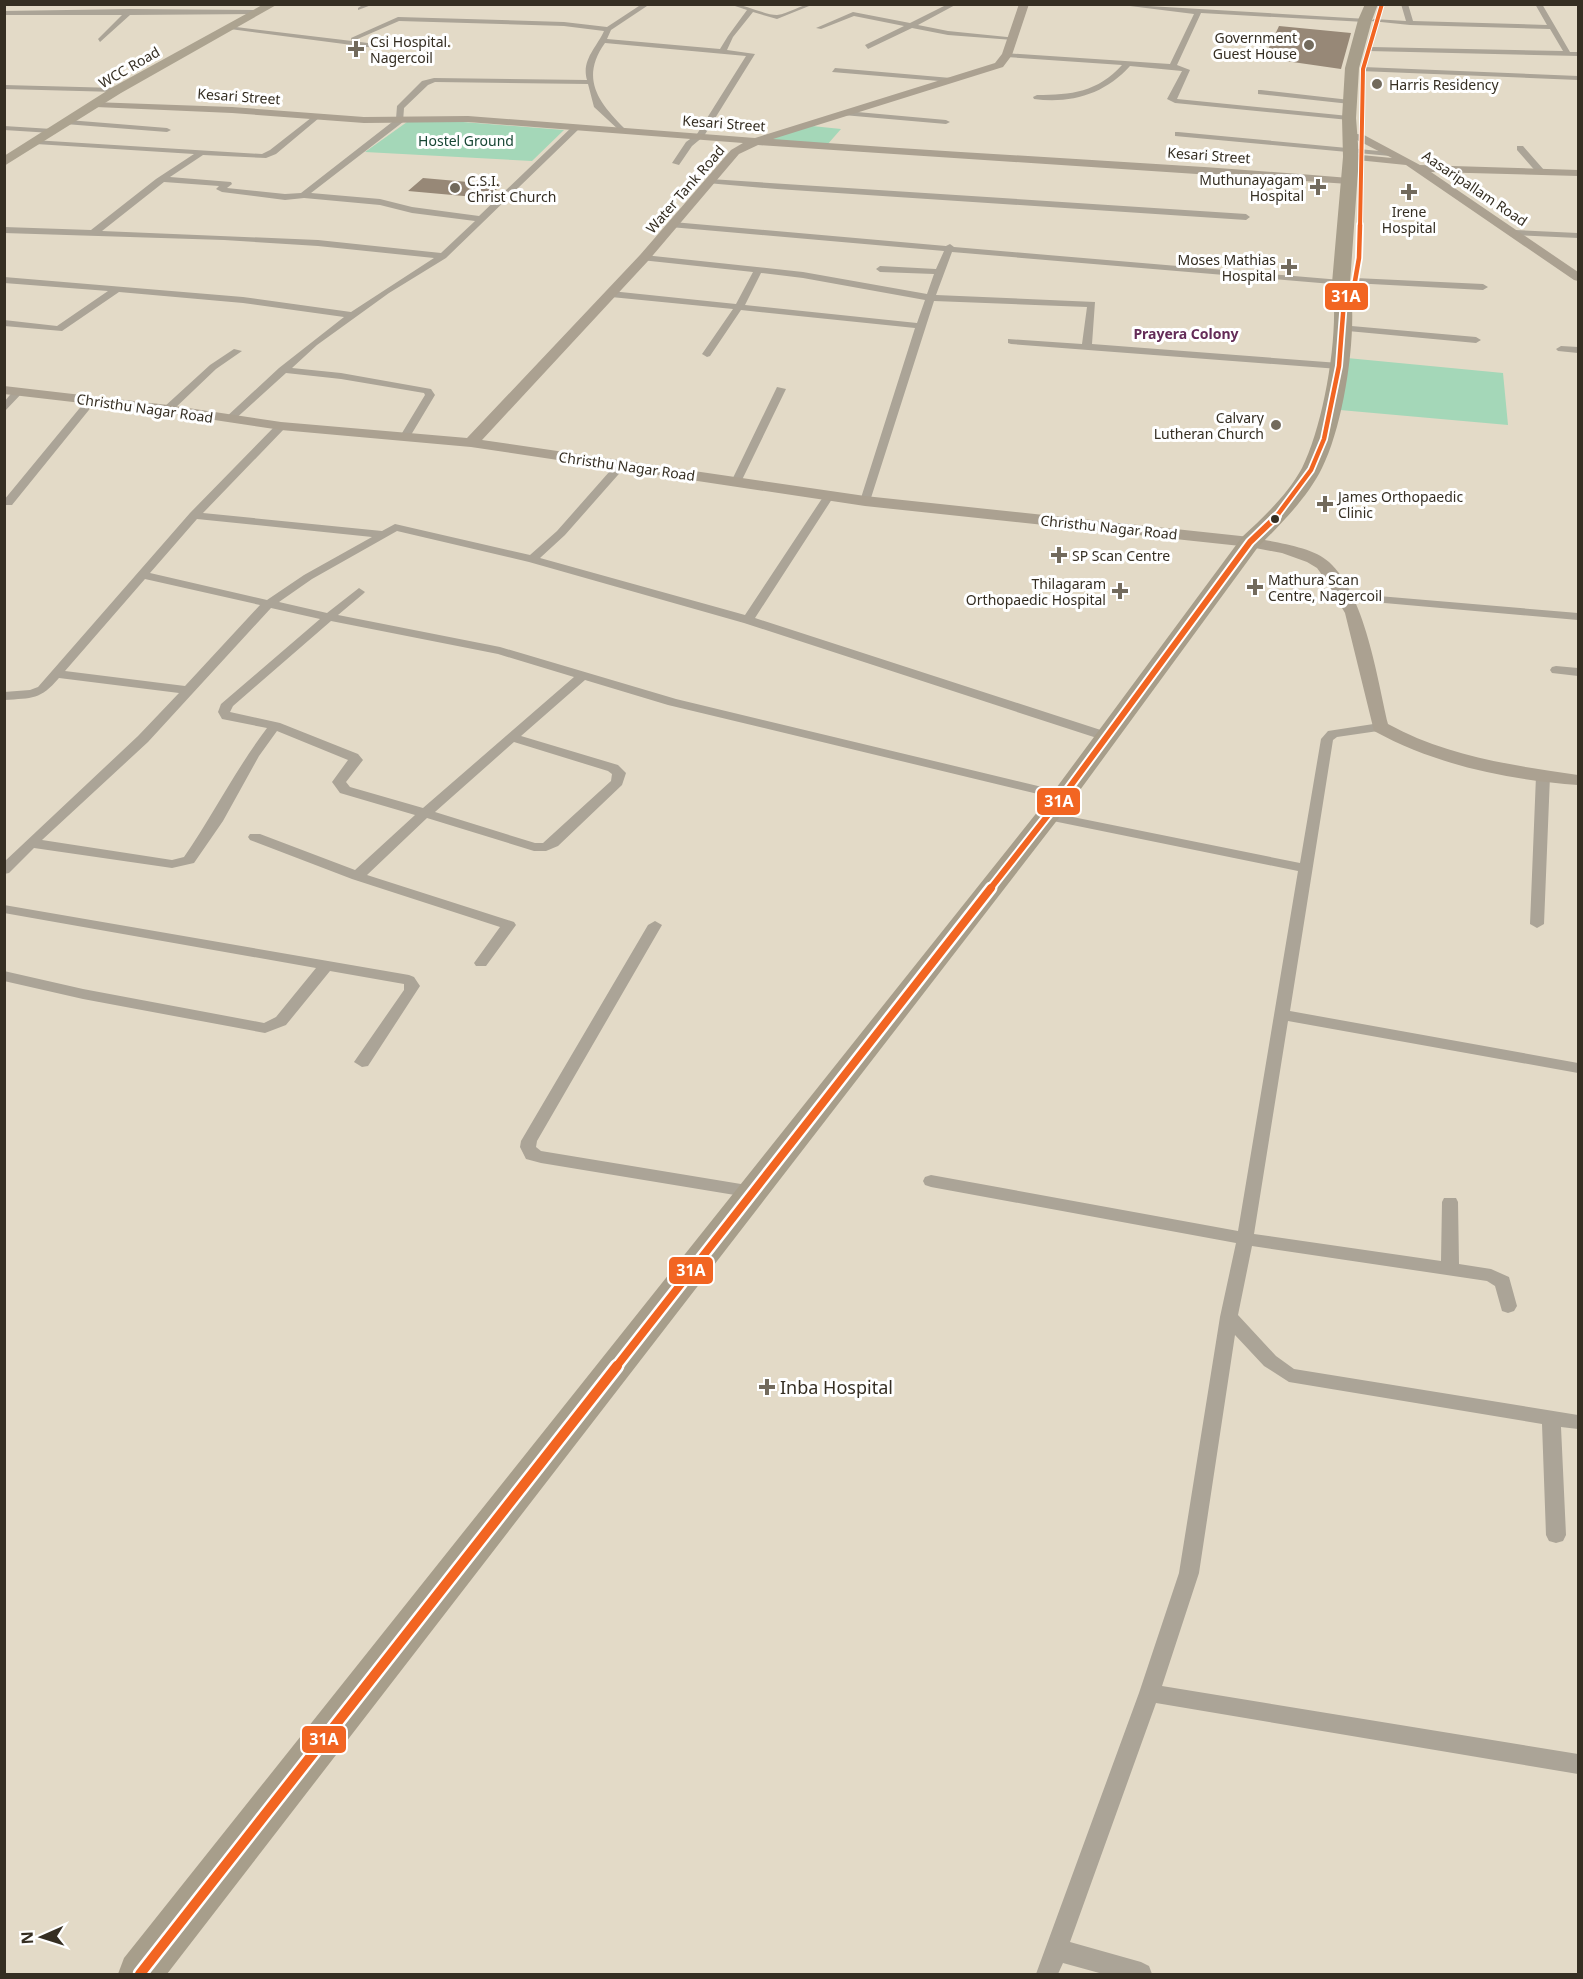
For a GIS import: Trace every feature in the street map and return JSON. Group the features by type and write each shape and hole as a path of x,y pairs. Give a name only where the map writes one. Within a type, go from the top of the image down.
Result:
{"highway":[{"path":"140,1974 1056,806 1250,542 1275,519 1311,470 1324,439 1339,366 1345,298 1349,181 1372,4"},
{"path":"1370,20 1382,4"},
{"path":"1345,298 1359,258 1355,148 1349,118 1350,102 1364,58"}],"main road":[{"name":"WCC Road","path":"4,162 117,90 273,4"}],"street":[{"path":"98,11 104,4"},
{"path":"360,9 371,4"},
{"path":"632,4 645,6"},
{"path":"732,4 777,17 811,4"},
{"path":"868,47 954,4"},
{"path":"1024,4 1007,55 1173,66 1186,70 1171,99 1175,101 1349,118"},
{"path":"1117,4 1410,23 1550,27"},
{"path":"1404,4 1410,23"},
{"path":"1538,4 1568,54"},
{"path":"621,130 598,107 588,72 592,56 603,41 608,29 645,6"},
{"path":"4,13 49,8 98,11 258,12"},
{"path":"1173,66 1181,45 1199,13 1194,8"},
{"path":"723,51 730,37 751,10"},
{"path":"100,40 130,11"},
{"path":"819,28 853,14 948,33 1013,38"},
{"path":"353,39 398,19 564,24 608,29"},
{"path":"230,27 375,46 404,41 440,45"},
{"path":"603,41 745,52 752,56 700,136 689,144 676,164"},
{"path":"1364,58 1578,54"},
{"name":"Water Tank Road","path":"471,443 644,258 735,152 756,141 999,65 1007,55"},
{"path":"1364,58 1578,78"},
{"path":"1037,97 1064,97 1096,91 1112,81 1128,63"},
{"path":"835,70 951,80"},
{"path":"304,195 400,120 400,108 425,83 434,80 589,82"},
{"path":"4,87 117,90"},
{"path":"1261,92 1350,102"},
{"name":"Kesari Street","path":"96,104 400,120 468,119 1349,181"},
{"path":"846,113 946,122"},
{"path":"36,142 267,155 316,116"},
{"path":"68,122 167,130"},
{"path":"4,128 52,131"},
{"path":"229,419 282,370 353,315 386,291 443,256 578,128"},
{"path":"1178,134 1355,148 1414,166 1578,173"},
{"name":"Aasaripallam Road","path":"1355,148 1390,154 1414,166 1578,277"},
{"path":"1521,148 1541,172"},
{"path":"92,234 202,152"},
{"path":"163,179 228,184 220,189 285,197 304,195 380,202 412,210 481,219"},
{"path":"710,181 900,196 1073,204 1246,217"},
{"path":"673,225 950,247 1345,298 1476,340"},
{"path":"4,230 224,237 318,243 443,256"},
{"path":"1515,233 1578,236"},
{"path":"865,501 890,418 939,272 950,247"},
{"path":"644,258 803,275 932,298 1092,304 1087,346"},
{"path":"880,269 939,272"},
{"path":"707,354 739,308 758,270"},
{"path":"4,280 243,300 353,315"},
{"path":"1345,298 1483,287"},
{"path":"4,323 59,329 116,290"},
{"path":"611,294 922,326"},
{"path":"1011,341 1339,366"},
{"path":"1562,348 1578,350"},
{"path":"168,409 213,367 237,351"},
{"path":"282,370 341,376 427,391 430,395 404,438"},
{"path":"736,482 781,389"},
{"path":"4,409 12,391"},
{"name":"Christhu Nagar Road","path":"12,391 168,409 281,426 471,443 865,501 1250,542 1303,555 1323,565 1353,613 1374,710 1380,727"},
{"path":"8,503 92,400"},
{"path":"4,696 37,692 57,674 194,515 281,426"},
{"path":"532,559 561,533 621,465"},
{"path":"748,621 829,495"},
{"path":"194,515 384,535"},
{"path":"4,870 143,739 268,604 308,577 395,527 532,559 748,621 1108,737"},
{"path":"142,574 268,604 500,651 672,702 1056,806 1306,868"},
{"path":"359,592 224,709 226,716 275,726 353,757 356,760 339,782 345,790 534,847 546,847 617,782 619,774 613,768 511,737"},
{"path":"1343,597 1578,617"},
{"path":"1556,670 1578,672"},
{"path":"57,674 189,690"},
{"path":"357,876 425,813 584,675"},
{"path":"31,843 172,864 189,860 216,821 253,755 275,726"},
{"path":"1047,1974 1190,1573 1229,1317 1245,1239 1327,739 1333,734 1380,727 1415,747 1441,756 1543,776 1578,780"},
{"path":"1537,924 1543,776"},
{"path":"255,837 357,876 509,925 481,963"},
{"path":"6,912 327,965 412,982 411,991 362,1062"},
{"path":"655,925 529,1141 528,1147 532,1155 541,1157 753,1192"},
{"path":"4,976 83,994 265,1028 281,1022 327,965"},
{"path":"1282,1015 1578,1068"},
{"path":"931,1181 1245,1239 1498,1277 1505,1288 1509,1306"},
{"path":"1449,1202 1450,1268"},
{"path":"1229,1317 1270,1361 1289,1376 1578,1422"},
{"path":"1551,1419 1556,1535"},
{"path":"1149,1693 1578,1764"},
{"path":"1055,1949 1141,1974"}],"green space":[{"name":"Hostel Ground","path":"407,122 463,122 564,130 532,161 365,152"},
{"path":"812,126 841,129 827,145 759,140"},
{"path":"1347,358 1503,373 1508,425 1340,410"}],"building":[{"name":"Government Guest House","path":"1279,26 1351,33 1341,69 1264,58"},
{"name":"C.S.I. Christ Church","path":"423,178 502,185 486,198 408,191"}],"transit line":[{"name":"31A","path":"140,1974 1063,796 1250,542 1275,519 1311,470 1324,439 1339,366 1344,301 1355,281 1359,258 1363,69 1382,4"}],"place":[{"name":"Government Guest House","path":"1309,45"},
{"name":"Csi Hospital. Nagercoil","path":"356,49"},
{"name":"Harris Residency","path":"1377,84"},
{"name":"Muthunayagam Hospital","path":"1318,187"},
{"name":"C.S.I. Christ Church","path":"455,188"},
{"name":"Irene Hospital","path":"1409,192"},
{"name":"Moses Mathias Hospital","path":"1289,267"},
{"name":"Calvary Lutheran Church","path":"1276,425"},
{"name":"James Orthopaedic Clinic","path":"1325,504"},
{"name":"SP Scan Centre","path":"1059,555"},
{"name":"Mathura Scan Centre, Nagercoil","path":"1255,587"},
{"name":"Thilagaram Orthopaedic Hospital","path":"1120,591"},
{"name":"Inba Hospital","path":"767,1387"}],"district":[{"name":"Prayera Colony","path":"1186,333"}]}
